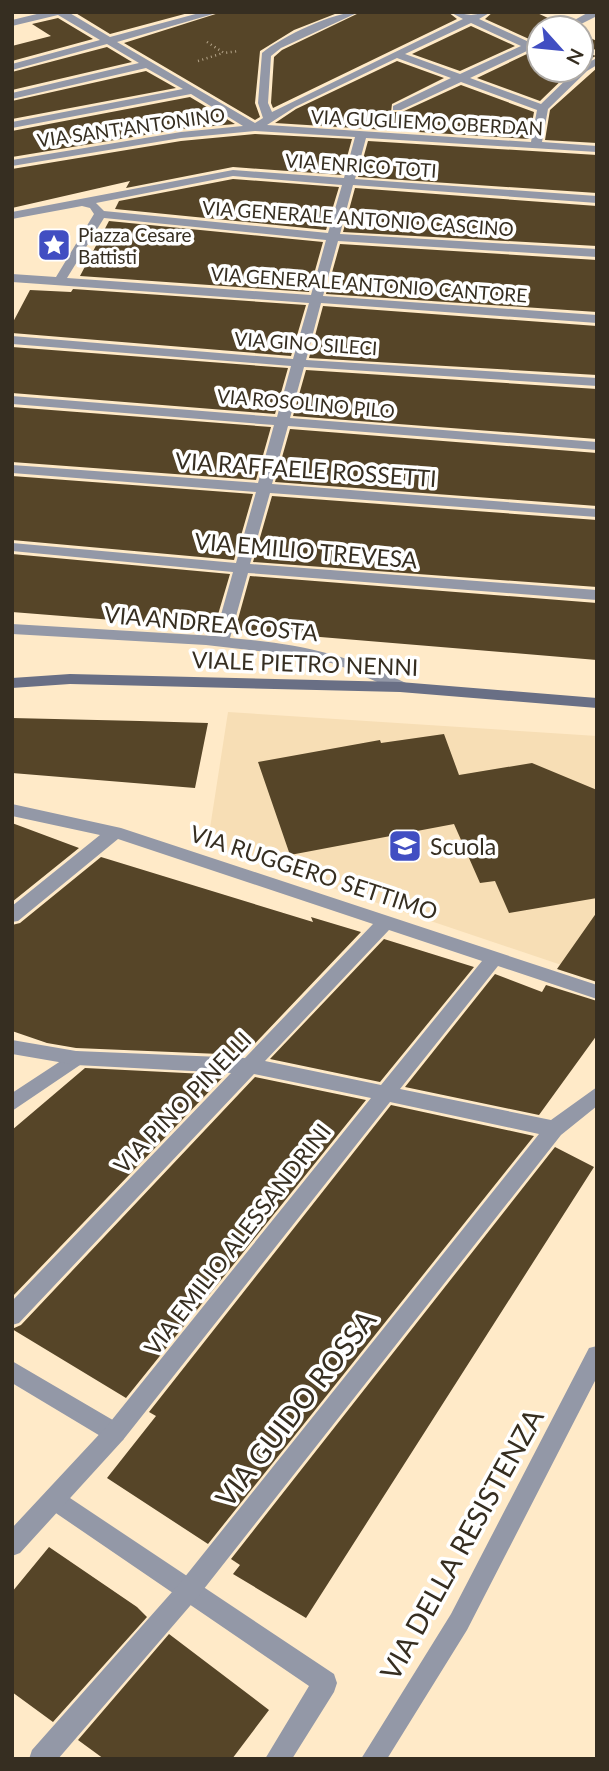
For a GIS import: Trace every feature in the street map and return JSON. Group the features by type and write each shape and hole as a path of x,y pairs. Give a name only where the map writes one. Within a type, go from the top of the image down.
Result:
{"main road":[{"name":"VIALE PIETRO NENNI","path":"12,683 71,679 400,687 597,703"}],"street":[{"path":"12,23 59,12 255,128 292,105 486,12"},
{"path":"12,67 215,12"},
{"path":"269,119 263,103 266,55 277,46 354,12"},
{"path":"455,12 525,41"},
{"path":"397,108 525,50"},
{"path":"397,55 543,107"},
{"path":"12,96 145,65"},
{"path":"536,146 543,107 567,84"},
{"path":"12,125 191,91"},
{"name":"VIA GUGLIEMO OBERDAN","path":"255,128 597,149"},
{"name":"VIA SANT'ANTONINO","path":"12,163 181,135 255,128"},
{"path":"221,643 362,136"},
{"name":"VIA ENRICO TOTI","path":"83,202 233,173 597,200"},
{"path":"12,216 83,202 94,206 100,214 59,282"},
{"name":"VIA GENERALE ANTONIO CASCINO","path":"100,214 334,237 597,253"},
{"name":"VIA GENERALE ANTONIO CANTORE","path":"14,282 59,282 597,319"},
{"name":"VIA GINO SILECI","path":"12,340 298,363 597,382"},
{"name":"VIA ROSOLINO PILO","path":"12,400 597,446"},
{"name":"VIA RAFFAELE ROSSETTI","path":"12,469 597,513"},
{"name":"VIA EMILIO TREVESA","path":"12,547 240,568 597,595"},
{"name":"VIA ANDREA COSTA","path":"12,629 221,643 322,655 354,665 400,687"},
{"name":"VIA RUGGERO SETTIMO","path":"12,810 115,832 597,992"},
{"path":"12,916 115,832"},
{"name":"VIA PINO PINELLI","path":"12,1316 387,922"},
{"name":"VIA EMILIO ALESSANDRINI","path":"12,1545 115,1433 494,958"},
{"path":"12,1047 76,1058 251,1066 554,1129"},
{"path":"12,1103 76,1058"},
{"name":"VIA GUIDO ROSSA","path":"41,1759 188,1591 554,1129 597,1095"},
{"name":"VIA DELLA RESISTENZA","path":"373,1759 458,1622 597,1356"},
{"path":"12,1371 115,1433"},
{"path":"55,1499 325,1683 277,1759"}],"path":[{"path":"212,45 224,53 237,50"}],"shaded area":[{"name":"Scuola","path":"228,712 597,736 597,977 220,850 208,841"}],"building":[{"path":"74,12 192,12 110,34"},
{"path":"222,12 340,12 294,30 260,51 255,103 260,117 255,120 124,43"},
{"path":"361,12 448,12 457,19 273,108 274,57 282,50"},
{"path":"493,12 539,14 525,14 525,37 485,19"},
{"path":"58,18 93,39 12,61 12,46 51,36 32,24"},
{"path":"471,26 515,46 460,71 412,54"},
{"path":"107,47 132,62 12,90 12,72"},
{"path":"525,55 525,84 558,84 540,101 477,78"},
{"path":"397,61 444,78 392,104 391,112 402,112 461,85 534,112 529,139 275,123 296,109"},
{"path":"597,68 597,143 545,140 550,110 579,84 595,84"},
{"path":"146,71 176,88 12,119 12,101"},
{"path":"190,97 235,124 181,129 12,157 12,131"},
{"path":"255,134 352,139 342,175 233,167 126,188 130,181 12,208 12,169 181,141"},
{"path":"368,141 597,155 597,193 358,177"},
{"path":"233,179 339,187 326,230 115,209 119,201"},
{"path":"355,188 597,206 597,246 343,232"},
{"path":"109,221 323,242 309,292 80,276"},
{"path":"340,244 597,260 597,312 326,294"},
{"path":"73,289 306,305 291,356 12,333 12,324 30,290 71,292"},
{"path":"323,306 597,326 597,375 309,358"},
{"path":"12,347 288,368 275,414 12,393"},
{"path":"306,370 597,389 597,439 293,416"},
{"path":"12,407 271,427 256,480 12,462"},
{"path":"290,429 597,453 597,506 275,482"},
{"path":"12,476 253,494 234,560 12,540"},
{"path":"272,496 597,520 597,587 253,562"},
{"path":"12,554 230,574 214,628 12,612"},
{"path":"250,576 597,603 597,660 235,630"},
{"path":"12,718 208,723 195,788 12,773"},
{"path":"444,734 459,775 532,763 597,790 597,898 509,913 495,881 480,883 454,824 290,855 258,762 380,740 381,743"},
{"path":"12,823 79,848 12,902"},
{"path":"101,857 313,922 311,917 361,932 244,1055 76,1048 47,1043 12,1031 12,925 20,923"},
{"path":"597,912 597,982 557,969"},
{"path":"384,939 474,967 380,1082 270,1059"},
{"path":"495,974 542,992 546,985 597,1001 597,1035 539,1115 405,1087"},
{"path":"85,1068 225,1075 12,1297 12,1130"},
{"path":"255,1077 366,1100 126,1398 12,1329 21,1325"},
{"path":"391,1105 534,1136 208,1544 107,1478 156,1416 149,1412"},
{"path":"555,1147 594,1167 306,1618 233,1574 240,1565 231,1559"},
{"path":"49,1547 137,1607 147,1617 53,1722 12,1692 12,1592"},
{"path":"169,1634 269,1710 232,1759 104,1759 78,1740"}],"place":[{"name":"Piazza Cesare Battisti","path":"54,245"},
{"name":"Scuola","path":"405,846"}]}
